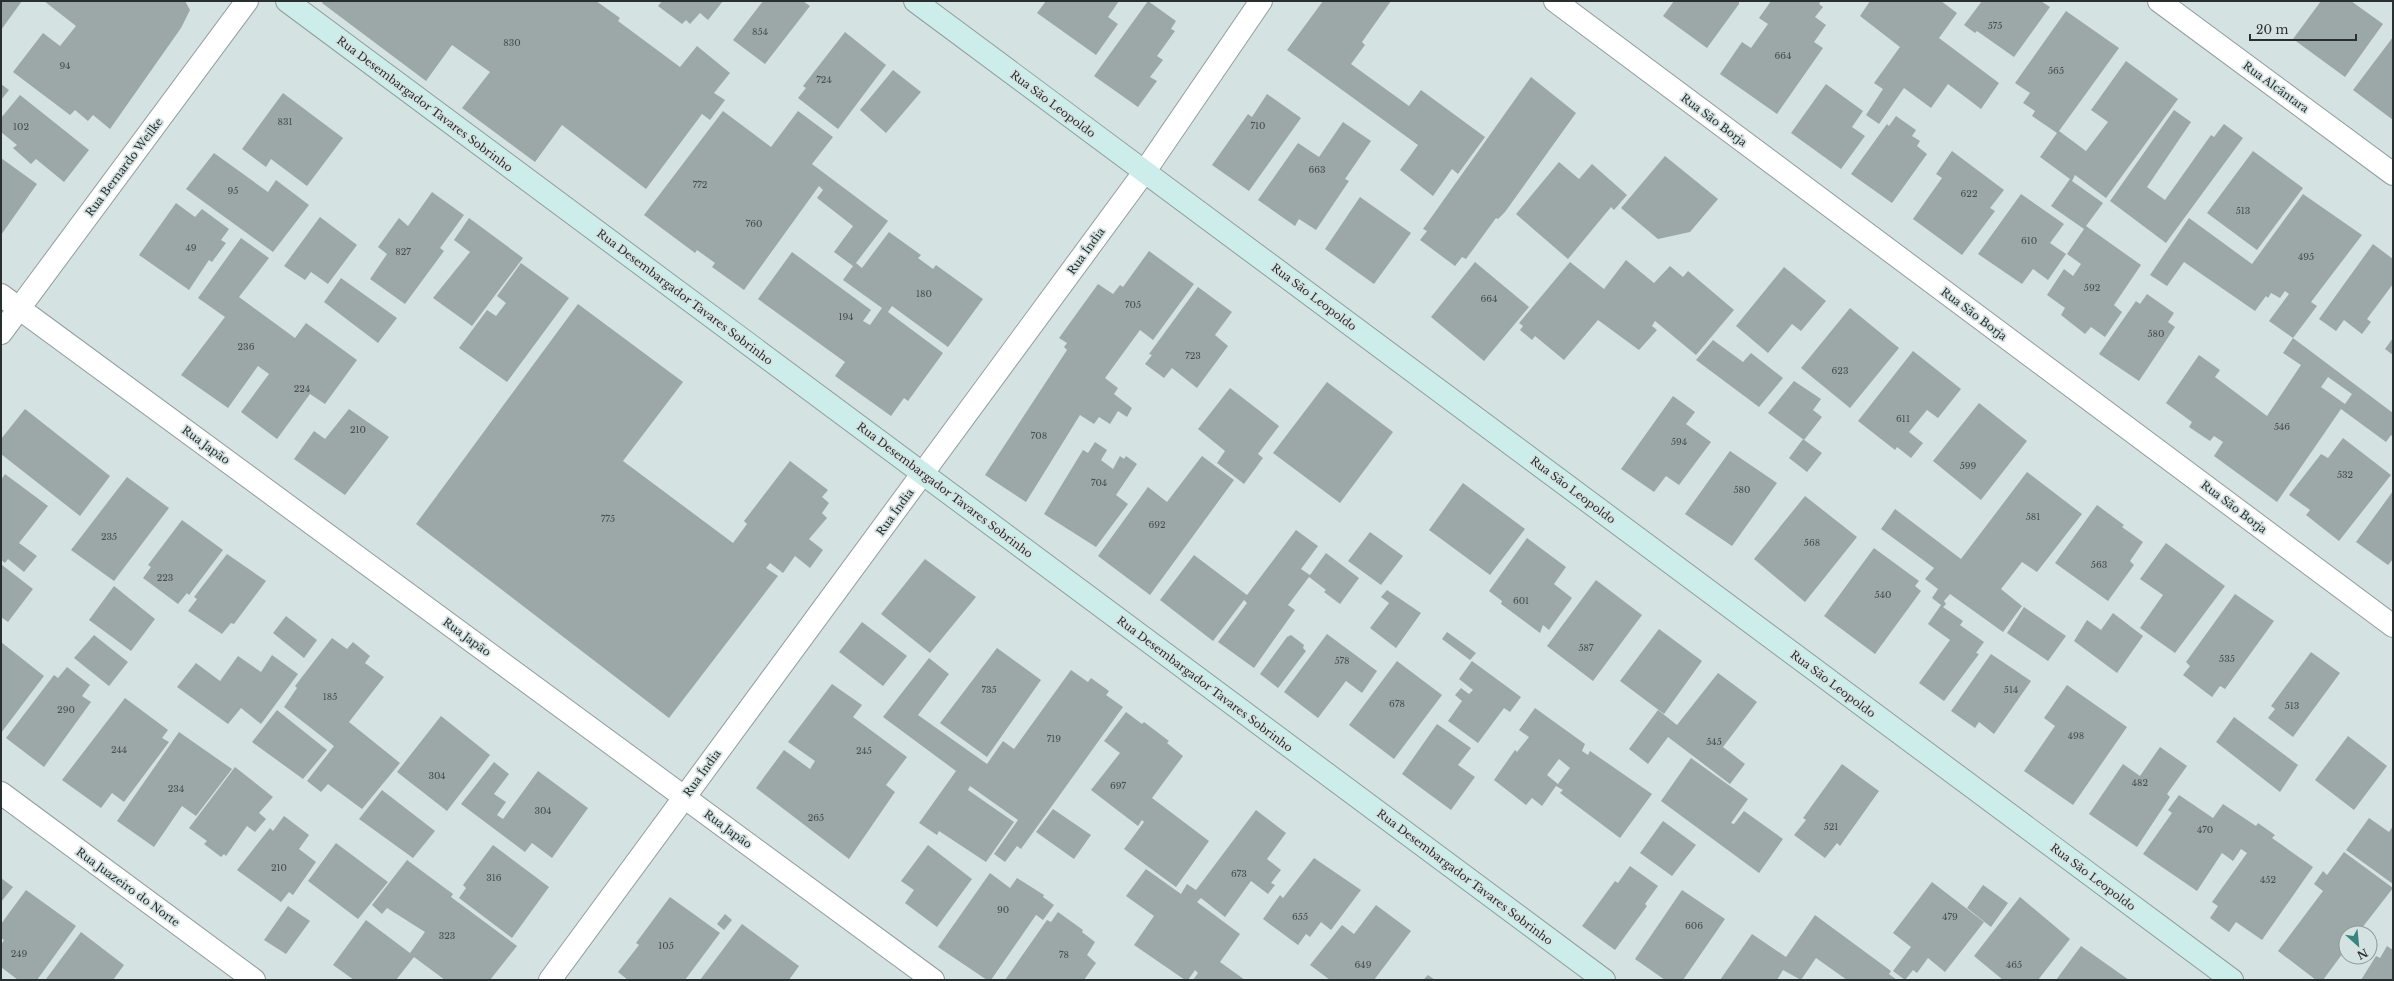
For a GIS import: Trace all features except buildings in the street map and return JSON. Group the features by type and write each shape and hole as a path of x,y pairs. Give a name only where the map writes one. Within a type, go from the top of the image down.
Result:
{"street":[{"name":"Rua Bernardo Weilke","path":"1,333 247,1"},
{"name":"Rua Desembargador Tavares Sobrinho","path":"287,1 1604,980"},
{"name":"Rua São Leopoldo","path":"915,1 2232,980"},
{"name":"Rua Índia","path":"550,980 1145,172 1261,1"},
{"name":"Rua São Borja","path":"1555,1 2393,626"},
{"name":"Rua Alcântara","path":"2170,4 2393,174"},
{"name":"Rua Japão","path":"1,295 933,980"},
{"name":"Rua Juazeiro do Norte","path":"1,793 254,980"}]}
